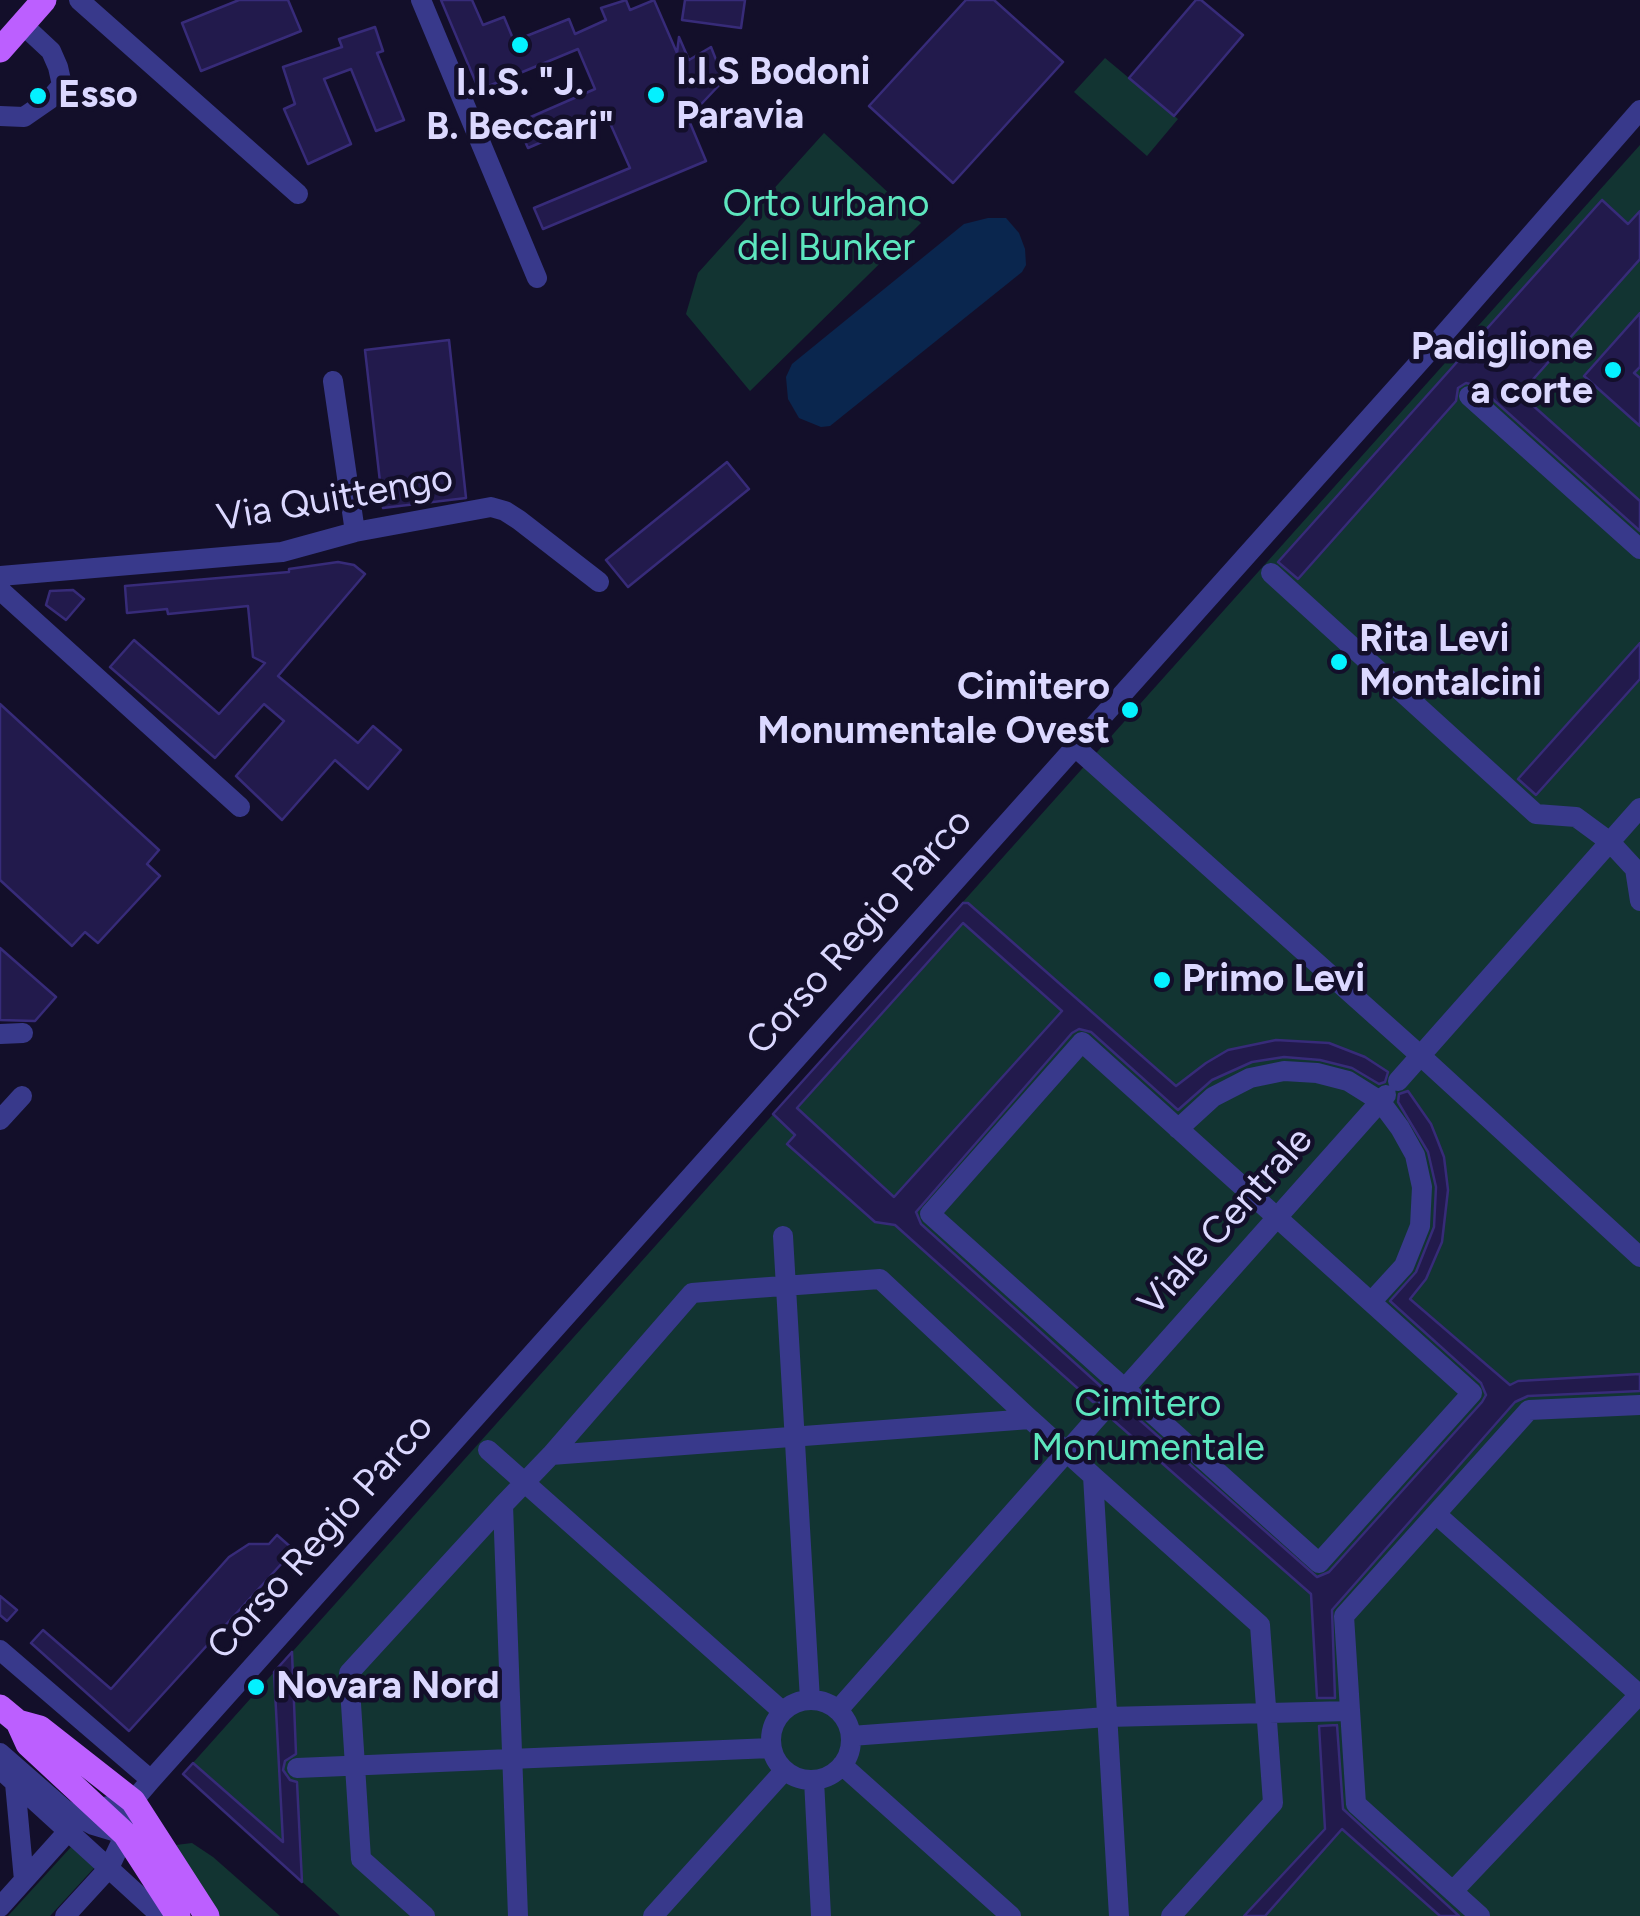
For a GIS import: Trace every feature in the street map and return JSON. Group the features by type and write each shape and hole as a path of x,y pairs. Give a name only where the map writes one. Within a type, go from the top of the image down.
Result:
{"main road":[{"path":"0,50 44,0"},
{"path":"9,1714 40,1728 133,1801 206,1916"},
{"path":"9,1714 83,1819 125,1834 178,1916"}],"street":[{"path":"79,0 298,194"},
{"path":"421,0 537,278"},
{"path":"0,116 24,117 50,100 62,84 51,52 22,24"},
{"name":"Corso Regio Parco","path":"65,1916 109,1868 125,1834 133,1801 150,1780 1424,357 1640,110"},
{"path":"334,381 355,532"},
{"path":"1469,396 1640,549"},
{"name":"Via Quittengo","path":"0,576 282,552 355,532 491,507 505,510 599,582"},
{"path":"1270,574 1536,814 1576,817 1610,842 1635,869 1640,901"},
{"path":"0,590 240,807"},
{"path":"1073,746 1422,1057 1640,1258"},
{"name":"Viale Centrale","path":"1122,1391 1640,808"},
{"path":"0,1034 23,1033"},
{"path":"1082,1042 1279,1216 1472,1393 1319,1564 1122,1391 930,1214 1082,1042"},
{"path":"1178,1129 1214,1097 1250,1078 1284,1071 1316,1073 1388,1092 1414,1155 1422,1188 1420,1226 1404,1266 1372,1302"},
{"path":"0,1120 22,1096"},
{"path":"782,1236 810,1700"},
{"path":"426,1916 361,1858 349,1673 551,1455 692,1292 880,1278 1260,1625 1273,1803 1171,1916"},
{"path":"1480,1916 1356,1804 1344,1616 1529,1410 1640,1405"},
{"path":"838,1710 1103,1411"},
{"path":"551,1455 1030,1419"},
{"path":"488,1450 782,1712"},
{"path":"1093,1476 1119,1916"},
{"path":"504,1505 518,1916"},
{"path":"1436,1515 1640,1694 1452,1892"},
{"path":"0,1650 150,1780"},
{"path":"810,1700 838,1710 851,1736 842,1765 833,1774 814,1780 795,1777 784,1770 771,1748 774,1722 782,1712 792,1704 810,1700"},
{"path":"851,1736 1106,1718 1350,1711"},
{"path":"297,1768 771,1748"},
{"path":"0,1752 64,1809 83,1819"},
{"path":"842,1765 1011,1916"},
{"path":"653,1916 784,1770"},
{"path":"7,1776 83,1819 109,1868 161,1916"},
{"path":"7,1776 24,1880"},
{"path":"814,1780 821,1916"},
{"path":"0,1907 83,1819 133,1801"}],"green space":[{"path":"1105,58 1178,119 1147,156 1074,92"},
{"name":"Orto urbano del Bunker","path":"824,133 921,223 750,391 686,314 698,273"},
{"name":"Cimitero Monumentale","path":"1640,145 1640,1916 340,1916 183,1774"},
{"path":"192,1843 280,1916 216,1916 176,1845"},
{"path":"71,1847 95,1867 50,1916 8,1916"}],"water":[{"path":"1006,218 1019,233 1025,249 1026,265 1022,272 830,426 821,427 799,418 788,399 786,377 792,364 964,224"}],"building":[{"path":"239,0 288,0 301,31 201,71 182,23"},
{"path":"441,0 472,0 483,25 504,17 514,41 569,19 575,34 606,20 601,8 626,0 630,10 654,0 677,53 679,37 689,60 711,47 724,80 688,118 706,161 543,229 534,208 630,168 606,114 528,148 517,123 595,89 578,49 479,90"},
{"path":"685,0 745,0 741,28 682,20"},
{"path":"966,0 994,0 1063,62 953,183 869,106"},
{"path":"1196,0 1243,35 1174,116 1129,78"},
{"path":"375,27 383,51 377,53 404,120 376,131 351,69 324,79 351,144 308,164 284,109 295,104 283,67 342,47 339,39"},
{"path":"1602,200 1628,224 1640,211 1640,259 1520,394 1640,501 1640,531 1478,386 1466,383 1458,388 1456,401 1298,579 1278,562"},
{"name":"Padiglione a corte","path":"1640,313 1640,367 1634,373 1640,378 1640,426 1584,376"},
{"path":"449,340 466,498 383,508 365,350"},
{"path":"727,462 749,489 628,587 606,560"},
{"path":"338,562 354,565 365,574 278,676 358,743 373,726 401,750 368,789 335,760 282,820 236,776 284,721 264,704 215,758 110,667 134,640 219,714 265,663 253,657 248,606 168,614 167,609 127,613 125,586 289,572"},
{"path":"73,590 84,599 66,620 46,605 50,591"},
{"path":"1640,643 1640,679 1536,795 1518,779"},
{"path":"0,704 159,850 147,864 160,876 98,943 85,932 72,946 0,880"},
{"path":"963,903 968,903 1176,1086 1228,1050 1276,1040 1329,1043 1365,1057 1388,1072 1385,1082 1379,1084 1352,1068 1320,1060 1284,1057 1252,1062 1212,1080 1178,1110 1091,1032 1079,1029 1072,1033 916,1212 921,1224 1106,1391 1106,1398 1093,1402 895,1225 875,1222 787,1144 795,1135 773,1114","holes":["963,923 1062,1011 894,1197 797,1108"]},
{"path":"0,948 56,997 35,1021 0,1020"},
{"path":"1408,1091 1431,1124 1444,1157 1448,1190 1442,1242 1426,1279 1410,1299 1510,1385 1518,1381 1640,1374 1640,1391 1528,1396 1515,1402 1332,1610 1335,1698 1317,1698 1311,1594 1113,1420 1116,1408 1125,1407 1317,1577 1329,1572 1482,1402 1486,1395 1481,1383 1390,1301 1416,1272 1434,1227 1436,1187 1428,1152 1398,1102 1399,1094"},
{"path":"277,1535 294,1550 129,1731 31,1643 43,1630 111,1689 229,1557 249,1544 269,1544"},
{"path":"0,1596 17,1610 7,1621 0,1615"},
{"path":"292,1652 296,1754 285,1761 283,1770 290,1780 297,1782 302,1882 183,1774 193,1763 283,1842 274,1672"},
{"path":"1337,1725 1343,1809 1459,1916 1440,1916 1342,1829 1265,1916 1244,1916 1325,1829 1319,1726"}],"place":[{"name":"I.I.S. \"J. B. Beccari\"","path":"520,45"},
{"name":"I.I.S Bodoni Paravia","path":"656,95"},
{"name":"Esso","path":"38,96"},
{"name":"Padiglione a corte","path":"1613,370"},
{"name":"Rita Levi Montalcini","path":"1339,662"},
{"name":"Cimitero Monumentale Ovest","path":"1130,710"},
{"name":"Primo Levi","path":"1162,980"},
{"name":"Novara Nord","path":"256,1687"}]}
